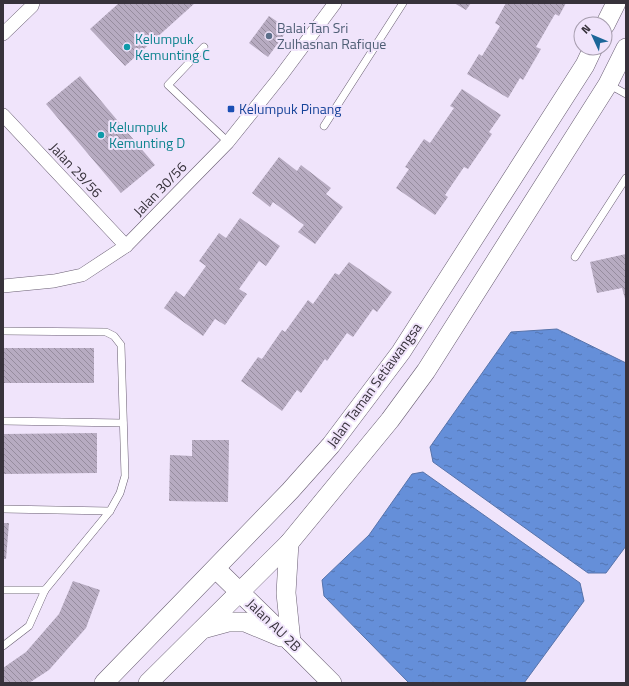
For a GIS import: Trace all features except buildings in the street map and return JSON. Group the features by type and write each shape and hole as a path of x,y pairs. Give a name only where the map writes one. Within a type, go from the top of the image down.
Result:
{"main road":[{"path":"610,16 616,3"},
{"path":"148,683 289,543 390,420 426,371 608,84 626,48"},
{"name":"Jalan Taman Setiawangsa","path":"104,683 216,569 290,491 331,445 401,352 581,71 589,56"},
{"path":"204,628 228,622 245,622 291,642 286,593 289,543"},
{"name":"Jalan AU 2B","path":"216,569 332,683"}],"street":[{"path":"3,34 32,6 33,3"},
{"name":"Jalan 30/56","path":"3,286 54,281 82,275 126,246 228,142 280,77 335,3"},
{"name":"Jalan 29/56","path":"3,115 126,246"}],"lane":[{"path":"324,126 403,3"},
{"path":"204,47 168,85 228,142"},
{"path":"608,84 626,94"},
{"path":"575,257 626,178"},
{"path":"3,331 106,332 114,336 121,345 125,476 120,493 110,511 45,590 28,626 3,646"},
{"path":"3,422 123,423"},
{"path":"3,509 110,511"},
{"path":"3,590 45,590"}],"water":[{"path":"557,329 626,363 626,546 606,573 588,573 433,462 430,447 511,332"},
{"path":"423,472 580,583 584,601 524,683 409,683 324,596 322,580 369,535 412,474"}],"place":[{"name":"Balai Tan Sri Zulhasnan Rafique","path":"269,36"},
{"name":"Kelumpuk Kemunting C","path":"127,47"},
{"name":"Kelumpuk Pinang","path":"231,109"},
{"name":"Kelumpuk Kemunting D","path":"101,135"}]}
